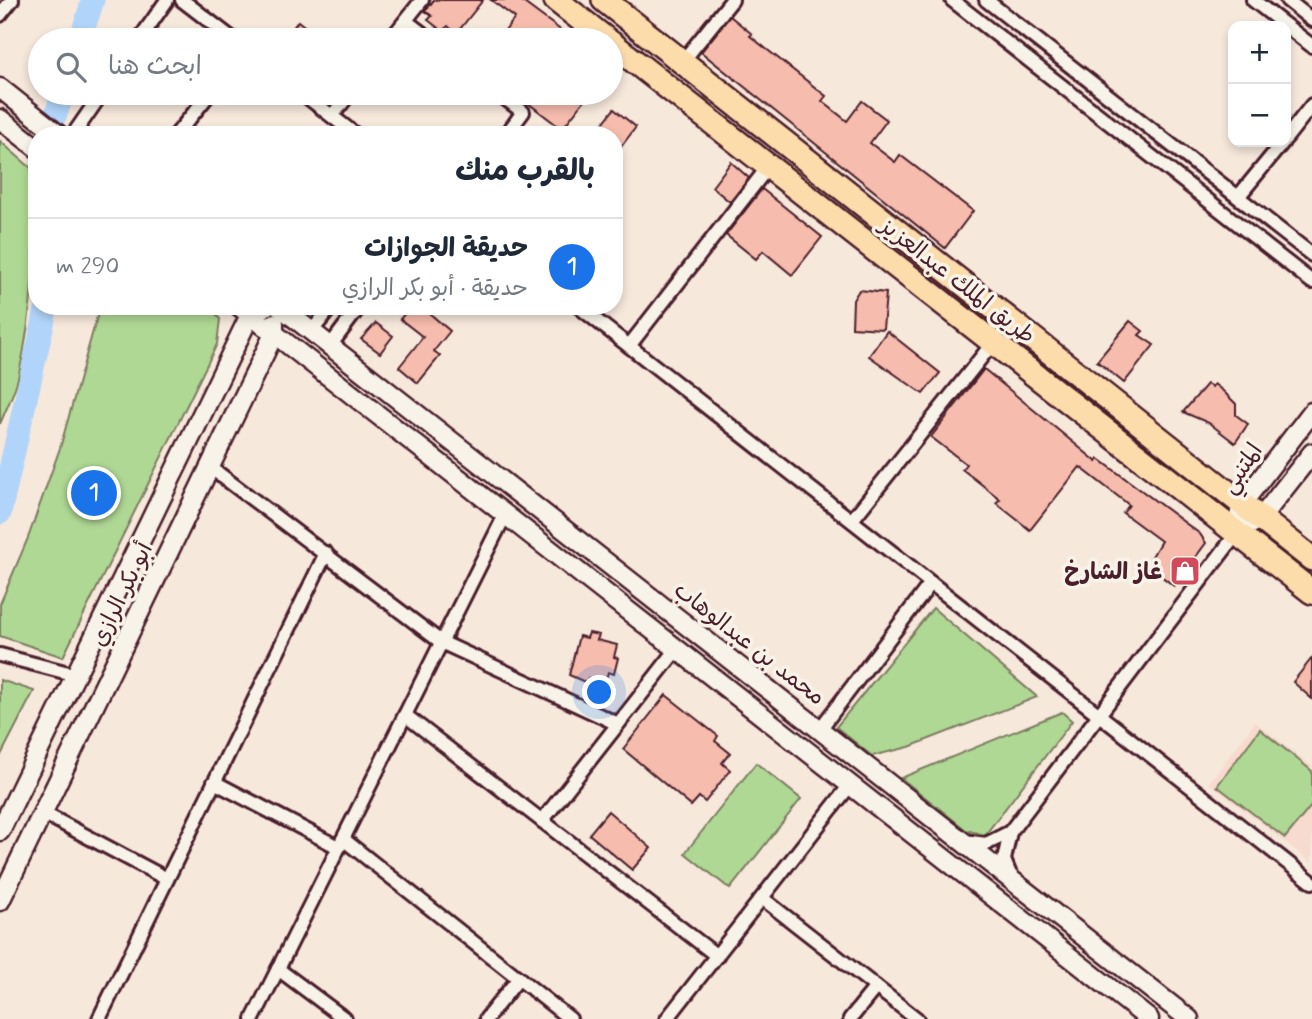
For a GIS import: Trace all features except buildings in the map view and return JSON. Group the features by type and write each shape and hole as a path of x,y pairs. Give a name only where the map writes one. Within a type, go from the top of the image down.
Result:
{"highway":[{"name":"طريق الملك عبدالعزيز","path":"556,0 591,28"},
{"name":"طريق الملك عبدالعزيز","path":"604,0 1312,559"},
{"name":"طريق الملك عبدالعزيز","path":"623,53 1312,592"}],"street":[{"path":"0,15 12,0"},
{"path":"147,28 167,0"},
{"path":"182,0 218,28"},
{"path":"400,28 422,0"},
{"path":"683,61 732,0"},
{"path":"952,0 1312,282"},
{"path":"986,0 1312,255"},
{"path":"1254,0 1312,46"},
{"path":"1287,0 1312,20"},
{"path":"406,21 415,28"},
{"path":"0,89 47,126"},
{"path":"78,126 93,105"},
{"path":"183,126 200,105"},
{"path":"318,105 345,126"},
{"path":"332,116 340,105"},
{"path":"513,126 523,112 514,105"},
{"path":"1291,131 1312,105"},
{"path":"0,119 28,141"},
{"path":"1238,197 1278,147"},
{"path":"629,346 768,167"},
{"name":"أبو بكر الرازي","path":"0,831 249,315"},
{"path":"257,315 274,334 1149,1019"},
{"name":"أبو بكر الرازي","path":"0,901 274,334 275,315"},
{"name":"محمد بن عبدالوهاب","path":"288,315 1189,1019"},
{"path":"312,332 325,315"},
{"path":"330,346 353,315"},
{"path":"589,315 1312,882"},
{"path":"852,520 992,344"},
{"name":"المتنبي","path":"1237,533 1241,505 1312,412"},
{"name":"المتنبي","path":"1237,533 1261,518 1312,453"},
{"path":"210,467 441,642 618,724"},
{"path":"253,1019 505,514"},
{"path":"1013,880 1004,860 1010,832 1237,533"},
{"path":"99,1019 326,553"},
{"path":"820,729 931,583"},
{"path":"542,821 677,649"},
{"path":"0,655 76,675"},
{"path":"405,715 717,956"},
{"path":"214,782 340,844 570,1019"},
{"path":"667,1019 850,785"},
{"path":"43,813 167,879"},
{"path":"964,841 986,844 1010,832"},
{"path":"762,898 917,1019"},
{"path":"278,969 345,1019"},
{"path":"486,1019 519,978"},
{"path":"850,1019 876,987"}],"shaded area":[{"path":"1255,722 1312,766 1312,863 1209,783"}],"green space":[{"path":"0,141 28,165 29,315 16,384 0,424"},
{"path":"97,315 217,315 220,319 217,344 63,657 0,636 0,604 28,538 60,448"},
{"path":"933,608 1037,697 909,747 872,756 836,727"},
{"path":"0,680 34,691 0,757"},
{"path":"1062,712 1072,721 985,835 966,830 901,778"},
{"path":"1260,729 1312,771 1312,805 1285,838 1217,786"},
{"path":"756,763 801,799 730,889 685,853"}],"waterway":[{"path":"84,28 93,0"},
{"path":"56,114 59,105"},
{"path":"0,513 45,315"}],"place":[{"name":"حديقة الجوازات","path":"94,493"},
{"name":"غاز الشارخ","path":"1185,571"}]}
